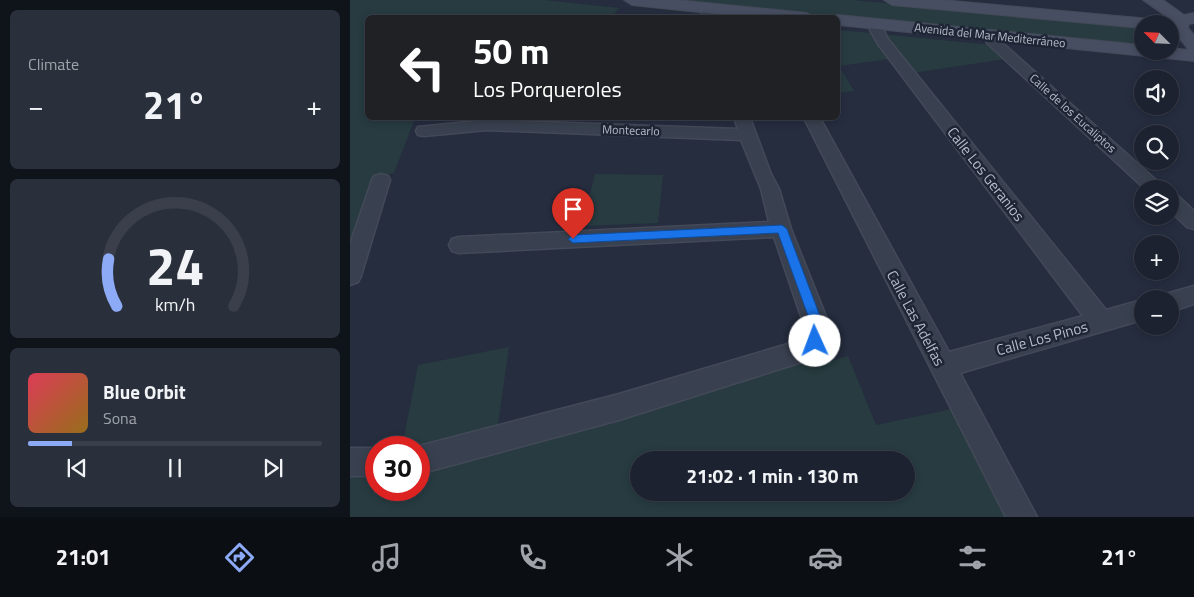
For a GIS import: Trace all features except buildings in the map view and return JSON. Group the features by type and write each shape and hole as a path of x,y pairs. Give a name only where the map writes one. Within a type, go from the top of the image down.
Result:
{"street":[{"path":"632,0 707,13 760,15"},
{"name":"Avenida del Mar Mediterráneo","path":"892,0 1134,23"},
{"path":"1151,0 1184,21"},
{"path":"1165,0 1184,21"},
{"name":"Avenida del Mar Mediterráneo","path":"840,20 1134,49"},
{"path":"1184,21 1180,29 1194,46"},
{"name":"Calle Los Geranios","path":"875,24 875,28 883,41 1100,322"},
{"name":"Calle de los Eucaliptos","path":"991,35 992,40 1147,180"},
{"path":"1179,54 1194,56"},
{"name":"Calle Las Adelfas","path":"813,120 1022,517"},
{"name":"Montecarlo","path":"424,131 488,121 745,126"},
{"path":"430,457 619,407 809,348 818,332 817,324 782,229 770,189 762,174 745,126"},
{"path":"350,276 381,180"},
{"path":"1179,208 1194,222"},
{"path":"460,244 782,229"},
{"path":"1179,299 1194,295"},
{"name":"Calle Los Pinos","path":"942,366 1134,312"},
{"path":"350,462 365,462"}],"green space":[{"path":"350,0 544,0 619,8 613,15 365,15 365,120 414,120 394,173 373,177 350,250"},
{"path":"669,0 852,0 1134,26 1134,46 840,17 840,15 820,15"},
{"path":"840,30 872,33 889,59 840,66"},
{"path":"882,34 991,45 1006,59 912,73"},
{"path":"840,68 854,91 840,93"},
{"path":"595,174 663,175 658,223 582,226"},
{"path":"509,347 497,431 443,446 430,446 430,436 404,436 418,365"},
{"path":"848,356 876,425 952,409 1005,517 350,517 350,467 365,468 365,501 430,501 430,469 815,358 828,362"}],"route":[{"path":"573,239 782,229 817,324 818,332 815,341"}]}
